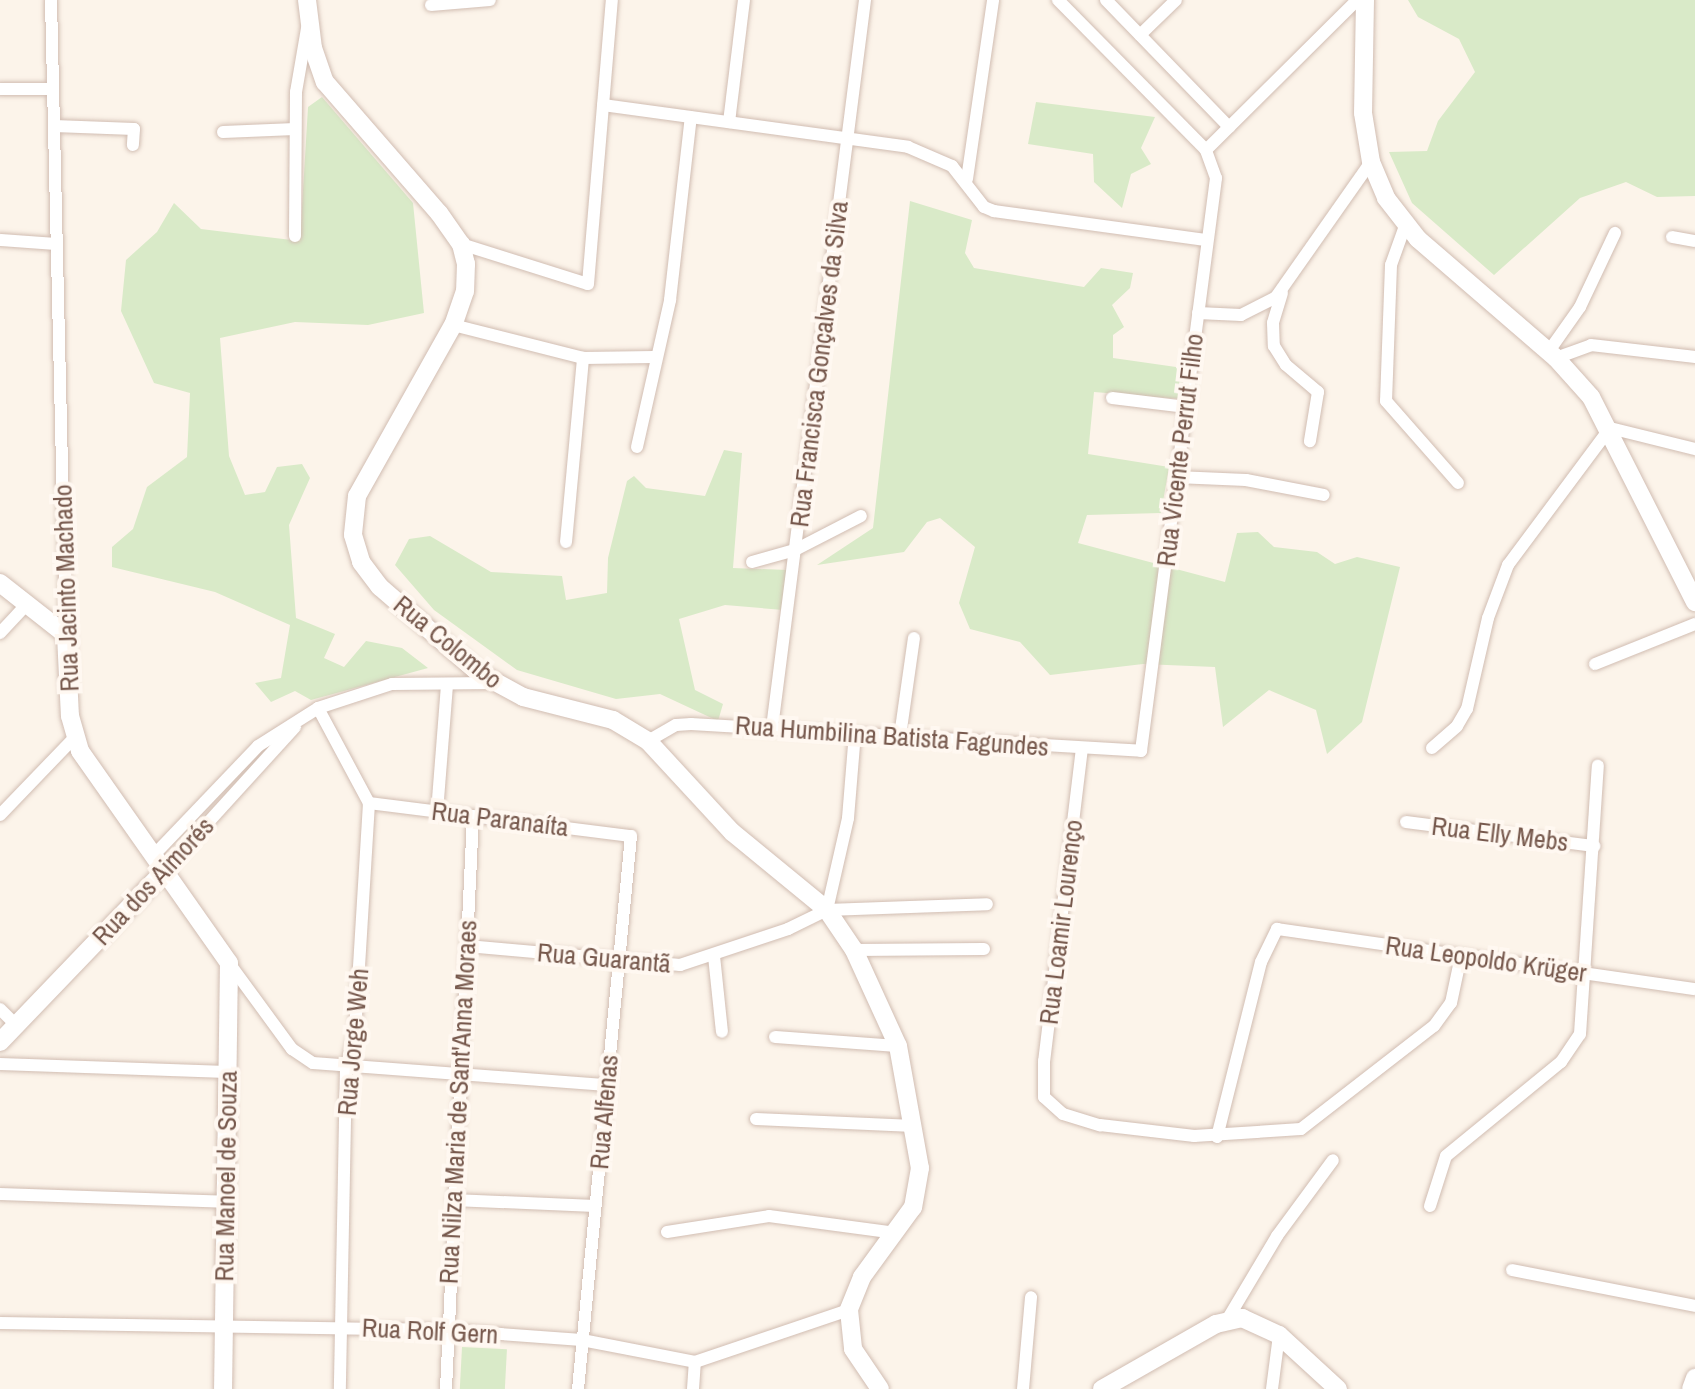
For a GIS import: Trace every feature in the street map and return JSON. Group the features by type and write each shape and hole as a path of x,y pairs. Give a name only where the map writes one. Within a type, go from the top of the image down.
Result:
{"street":[{"name":"Rua Jacinto Machado","path":"51,0 66,635 75,737 101,786 229,963 292,1049 313,1063 346,1068 607,1085"},
{"path":"307,0 318,67 335,97 461,244 588,284 612,0"},
{"path":"431,5 490,0"},
{"path":"729,122 744,0"},
{"name":"Rua Francisca Gonçalves da Silva","path":"772,728 865,0"},
{"path":"967,179 993,0"},
{"path":"1058,0 1206,150 1357,0"},
{"path":"1106,0 1229,127"},
{"path":"1140,35 1176,0"},
{"path":"1365,0 1363,113 1371,162 1405,226 1553,354 1610,428 1695,602"},
{"path":"295,236 298,71 309,21"},
{"path":"0,89 53,89"},
{"path":"603,105 847,137 932,154 967,179 984,207 994,211 1207,240"},
{"path":"637,447 654,357 670,300 691,117"},
{"path":"54,126 134,129 133,145"},
{"path":"223,132 295,129"},
{"name":"Rua Vicente Perrut Filho","path":"1141,751 1216,178 1206,150"},
{"path":"1310,441 1318,392 1286,365 1274,346 1273,323 1283,290 1371,162"},
{"path":"1405,226 1391,265 1386,401 1458,483"},
{"path":"1553,354 1580,307 1615,233"},
{"path":"1672,237 1695,241"},
{"path":"0,240 57,244"},
{"name":"Rua Colombo","path":"461,244 466,278 453,325 363,483 354,508 353,535 361,562 380,587 496,683 523,697 613,720 648,741 732,832 827,910 854,950 898,1046 914,1126 918,1193 896,1233 862,1277 849,1310 853,1349 880,1389"},
{"path":"1198,313 1241,315 1283,290"},
{"path":"453,325 583,358 654,357"},
{"path":"1553,354 1591,345 1695,357"},
{"path":"566,542 583,358"},
{"path":"1112,398 1186,407"},
{"path":"1610,428 1695,449"},
{"path":"1432,748 1457,726 1467,709 1488,618 1508,565 1610,428"},
{"path":"1176,477 1246,480 1324,495"},
{"path":"752,562 795,550 861,516"},
{"path":"0,583 66,635"},
{"path":"0,633 27,604"},
{"path":"1595,664 1695,624"},
{"path":"900,736 914,638"},
{"name":"Rua dos Aimorés","path":"152,857 237,765 318,708 392,684 496,683"},
{"path":"437,812 447,684"},
{"path":"318,708 369,803"},
{"name":"Rua dos Aimorés","path":"0,1042 163,872 304,717"},
{"name":"Rua Humbilina Batista Fagundes","path":"648,741 676,725 691,724 1141,751"},
{"path":"855,733 848,818 827,910 987,904"},
{"path":"0,815 75,737"},
{"name":"Rua Loamir Lourenço","path":"1082,748 1044,1097 1063,1114 1100,1125 1217,1137"},
{"path":"1430,1206 1446,1156 1570,1052 1584,1020 1598,766"},
{"name":"Rua Paranaíta","path":"369,803 631,836"},
{"name":"Rua Jorge Weh","path":"340,1389 346,1068 355,1033 369,803"},
{"name":"Rua Nilza Maria de Sant'Anna Moraes","path":"446,1389 446,1330 473,816"},
{"name":"Rua Elly Mebs","path":"1406,822 1594,846"},
{"name":"Rua Alfenas","path":"578,1389 631,836"},
{"name":"Rua Guarantã","path":"467,946 680,965 714,956 827,910"},
{"name":"Rua Leopoldo Krüger","path":"1217,1137 1261,962 1277,929 1695,989"},
{"path":"854,950 984,949"},
{"path":"714,956 722,1032"},
{"path":"1217,1137 1290,1132 1314,1121 1444,1014 1461,956"},
{"name":"Rua Manoel de Souza","path":"223,1389 229,963"},
{"path":"0,1009 16,1025"},
{"path":"775,1037 898,1046"},
{"path":"0,1064 227,1072"},
{"path":"756,1119 914,1126"},
{"path":"1102,1389 1119,1384 1227,1320 1277,1236 1333,1160"},
{"path":"0,1194 225,1202"},
{"path":"453,1200 595,1206"},
{"path":"667,1232 769,1216 896,1233"},
{"path":"1512,1270 1695,1306"},
{"path":"1023,1389 1031,1297"},
{"name":"Rua Rolf Gern","path":"0,1323 446,1330 582,1340 695,1362 849,1310"},
{"path":"1227,1320 1252,1320 1279,1335 1338,1389"},
{"path":"1272,1389 1279,1335"},
{"path":"693,1389 695,1362"},
{"path":"1691,1389 1695,1378"}],"green space":[{"path":"1408,0 1695,0 1695,196 1657,197 1626,182 1580,198 1494,275 1412,203 1389,152 1427,151 1438,121 1475,72 1459,39 1418,17"},
{"path":"322,97 413,203 424,313 368,325 295,322 220,338 229,456 245,495 265,492 277,467 302,464 310,478 289,525 296,618 335,634 324,658 344,667 366,641 402,648 428,668 311,700 295,691 271,702 255,683 281,678 290,625 215,592 112,567 112,547 133,529 147,487 187,457 190,393 154,383 121,311 126,260 157,232 174,203 201,229 300,241 308,107"},
{"path":"1036,102 1155,117 1141,148 1151,164 1131,174 1122,208 1094,182 1093,154 1028,144"},
{"path":"910,201 972,220 965,253 974,268 1084,287 1101,268 1133,273 1130,288 1112,305 1124,327 1113,335 1113,358 1183,368 1181,399 1094,392 1088,454 1169,467 1161,513 1087,515 1078,543 1225,582 1237,533 1258,532 1274,547 1317,552 1335,564 1357,557 1400,567 1362,722 1327,754 1316,710 1269,690 1223,727 1215,667 1143,664 1050,675 1020,642 970,629 959,603 975,547 940,518 927,522 904,552 817,565 873,528"},
{"path":"724,450 742,453 733,568 788,570 783,610 725,605 679,619 695,690 723,704 718,721 660,694 616,699 517,670 434,610 395,565 409,539 430,536 491,572 562,576 566,600 607,593 608,558 627,481 634,476 646,488 705,496"},
{"path":"462,1347 507,1349 505,1389 460,1389"}]}
